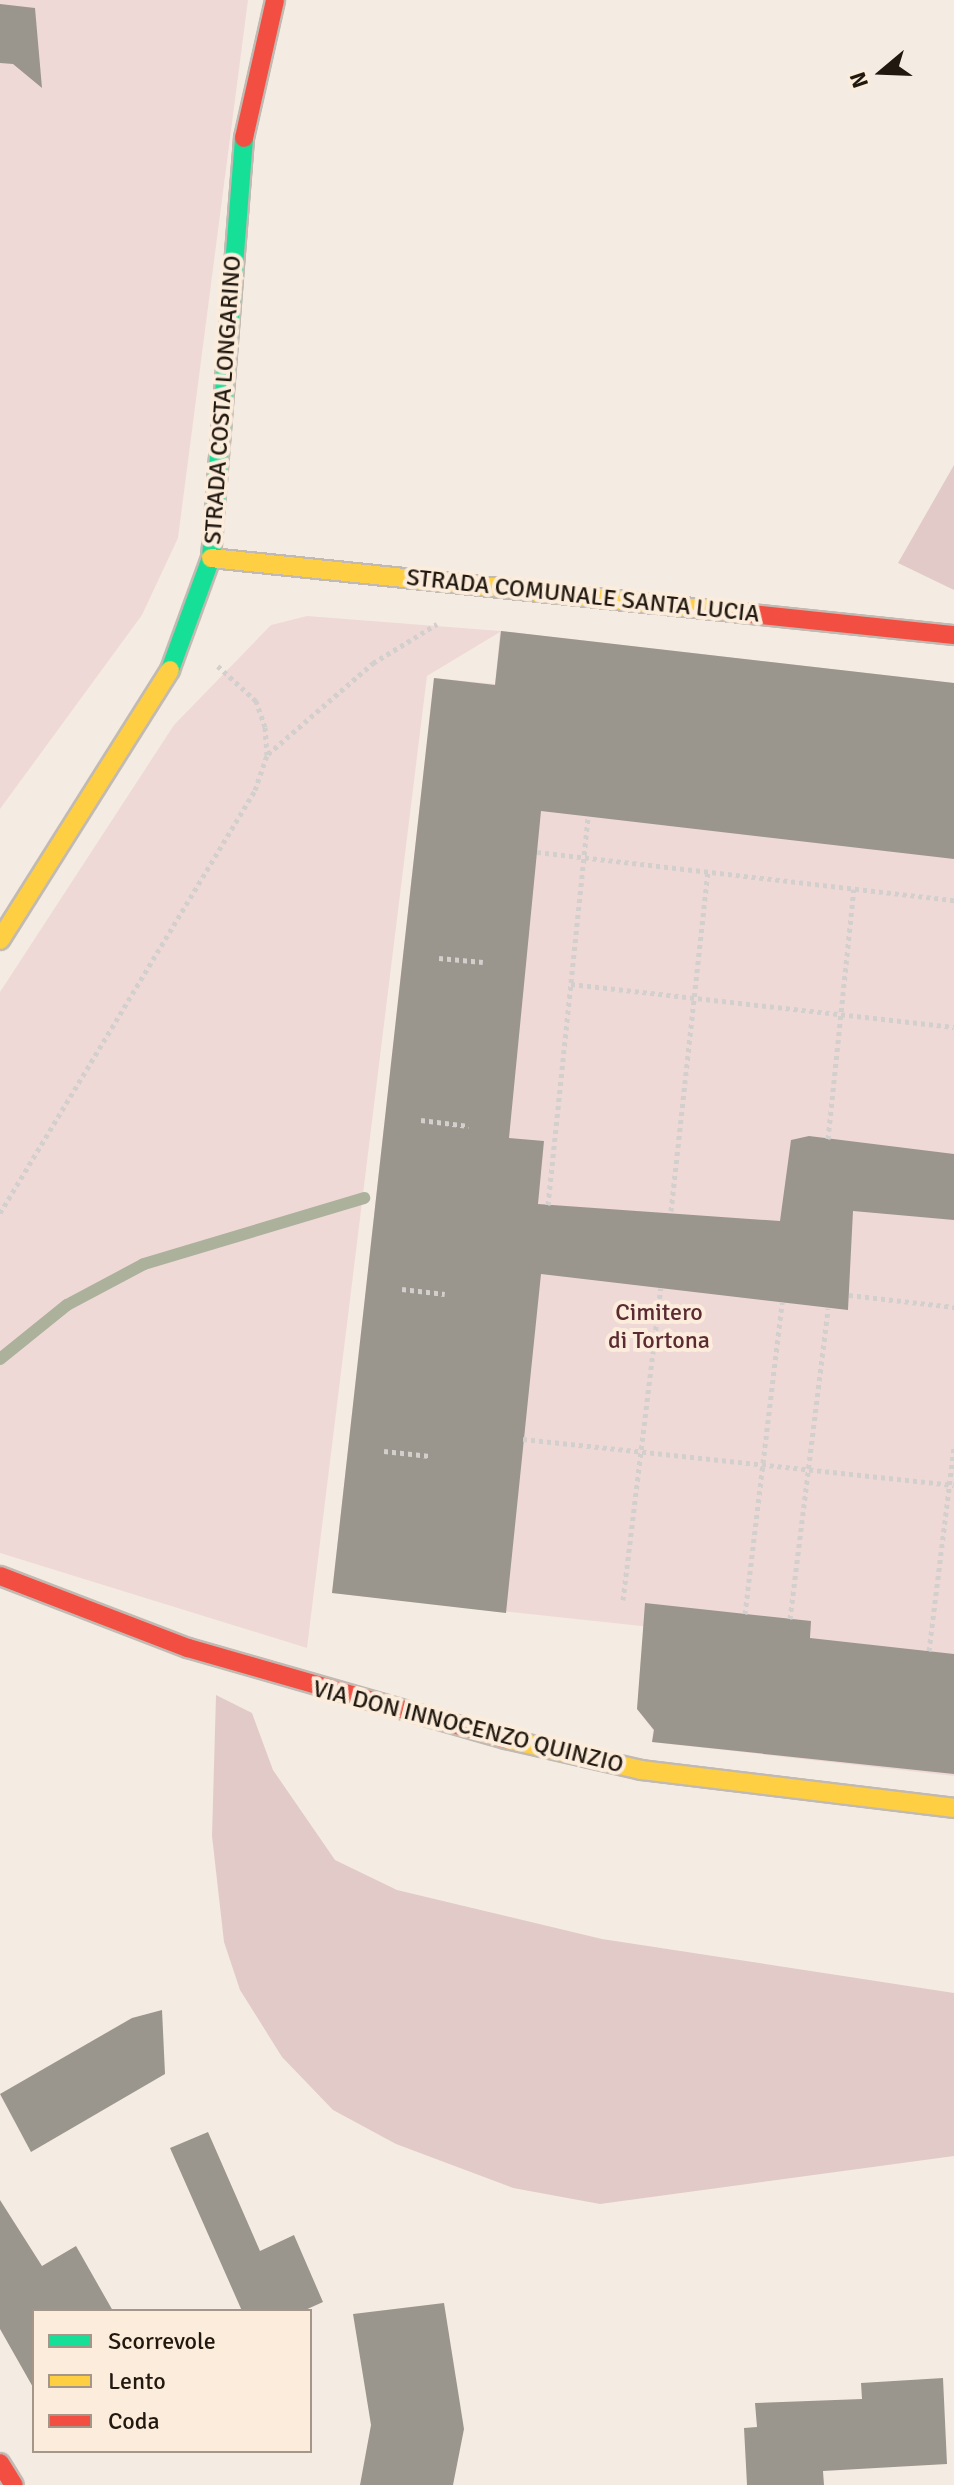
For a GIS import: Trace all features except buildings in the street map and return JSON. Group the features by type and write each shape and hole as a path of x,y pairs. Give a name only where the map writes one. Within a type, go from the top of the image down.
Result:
{"street":[{"name":"STRADA COSTA LONGARINO","path":"0,940 172,667 211,558 242,146 275,0"},
{"name":"STRADA COMUNALE SANTA LUCIA","path":"211,558 954,635"},
{"name":"VIA DON INNOCENZO QUINZIO","path":"0,1576 203,1653 403,1715 641,1770 954,1808"},
{"path":"0,2463 14,2485"}],"path":[{"path":"0,1213 242,816 267,755 373,663 448,617"},
{"path":"182,638 256,701 267,755"},
{"path":"548,1205 588,818"},
{"path":"537,852 954,900"},
{"path":"671,1211 708,872"},
{"path":"828,1139 854,889"},
{"path":"439,958 483,962"},
{"path":"571,984 954,1027"},
{"path":"421,1120 469,1126"},
{"path":"623,1600 661,1288"},
{"path":"402,1289 445,1294"},
{"path":"849,1295 954,1307"},
{"path":"745,1614 782,1302"},
{"path":"790,1619 828,1308"},
{"path":"523,1439 642,1452 762,1460 952,1485"},
{"path":"929,1651 952,1485 954,1448"},
{"path":"384,1451 430,1456"}],"green space":[{"path":"0,0 248,0 178,538 142,615 0,809"},
{"name":"Cimitero di Tortona","path":"307,616 501,631 954,683 954,1776 652,1742 653,1730 637,1709 641,1658 660,1628 332,1593 434,678 495,684 500,632 427,676 307,1648 0,1553 0,992 174,725 271,625"}],"shaded area":[{"path":"954,465 954,590 898,563"},
{"path":"216,1695 252,1713 273,1770 335,1860 397,1890 602,1939 954,1993 954,2156 600,2204 513,2188 396,2144 333,2110 282,2057 240,1990 224,1942 212,1836"}],"waterway":[{"path":"0,1359 67,1305 144,1264 364,1198"}],"traffic: fast":[{"path":"170,670 211,558 244,138"}],"traffic: slow":[{"path":"211,558 741,613"},
{"path":"0,940 170,670"},
{"path":"506,1739 641,1770 954,1808"}],"traffic: jam":[{"path":"244,138 275,0"},
{"path":"741,613 954,635"},
{"path":"0,1576 188,1648 506,1739"},
{"path":"0,2463 14,2485"}]}
